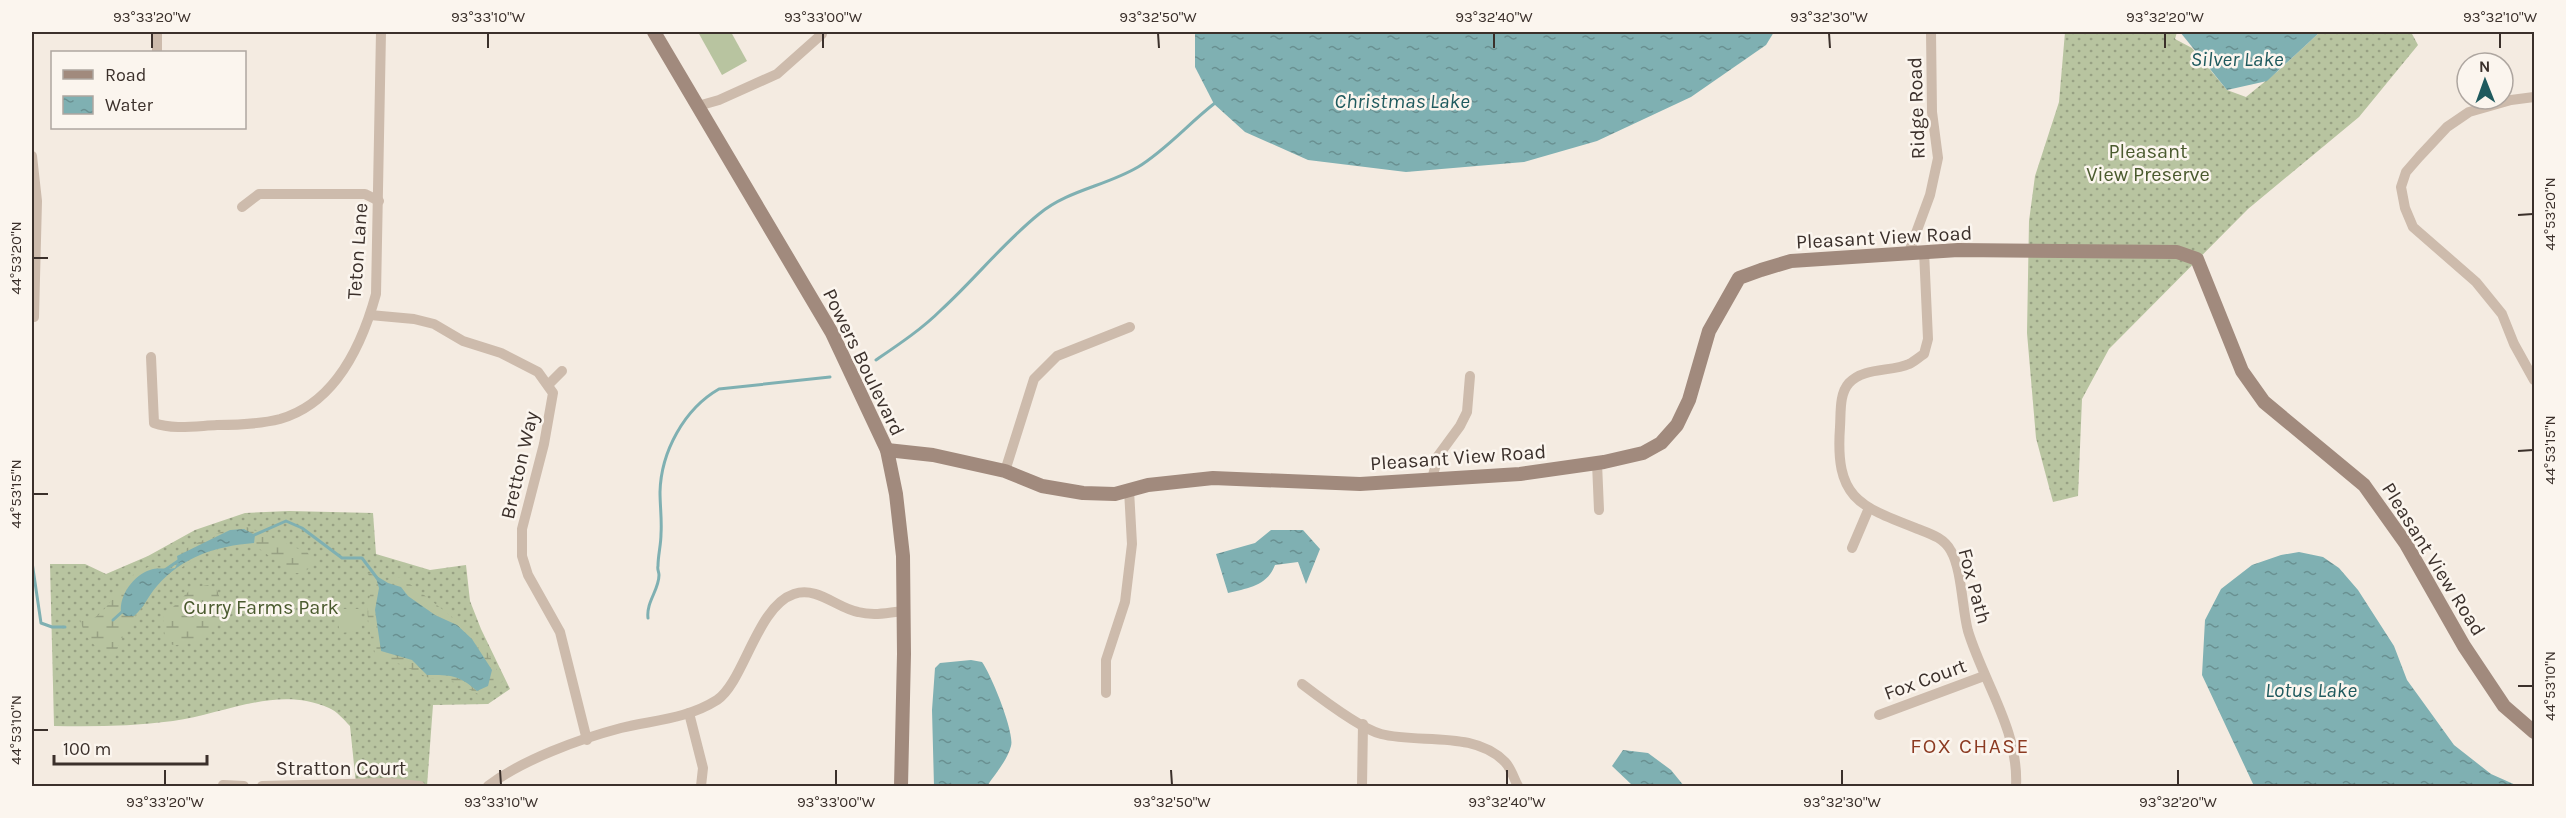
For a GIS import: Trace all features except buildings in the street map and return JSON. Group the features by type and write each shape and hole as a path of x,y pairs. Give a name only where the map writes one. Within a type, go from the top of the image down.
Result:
{"street":[{"path":"157,32 157,51"},
{"name":"Teton Lane","path":"151,357 154,423 166,427 243,425 282,418 312,403 344,372 370,315 376,294 381,32"},
{"name":"Powers Boulevard","path":"654,32 832,333 887,450 896,494 903,556 901,786"},
{"name":"Ridge Road","path":"1910,252 1930,195 1938,158 1932,112 1931,32"},
{"path":"698,106 719,100 777,74 822,34"},
{"path":"2535,98 2511,100 2469,112 2447,127 2419,156 2406,172 2401,187 2405,208 2413,227 2476,282 2502,314 2514,344 2535,380"},
{"path":"32,156 37,201 33,317"},
{"path":"242,207 259,194 365,194 379,201"},
{"name":"Pleasant View Road","path":"887,450 933,455 1005,471 1042,486 1083,493 1115,494 1148,485 1213,478 1360,484 1520,474 1597,463 1643,453 1661,442 1677,425 1689,400 1709,331 1739,278 1791,261 1924,251 2177,252 2197,259 2242,371 2264,402 2364,486 2406,544 2464,646 2504,706 2535,732"},
{"name":"Fox Path","path":"1924,251 1928,339 1924,354 1908,364 1860,376 1848,383 1842,395 1840,432 1842,477 1856,500 1879,515 1938,536 1951,551 1968,630 1984,676 2006,722 2017,770 2016,786"},
{"path":"370,315 414,319 434,324 463,341 501,353 538,372 548,385 562,371"},
{"path":"1005,471 1034,379 1057,356 1130,327"},
{"path":"1432,480 1437,456 1460,426 1467,412 1470,376"},
{"name":"Bretton Way","path":"548,385 553,393 551,414 522,529 522,556 528,575 560,632 587,740"},
{"path":"1597,463 1599,510"},
{"path":"1106,693 1106,660 1125,602 1132,544 1130,490"},
{"path":"1852,548 1869,508"},
{"path":"488,786 501,777 548,754 620,728 678,718 720,698 755,637 774,610 792,594 811,593 859,613 879,614 903,610"},
{"name":"Fox Court","path":"1879,715 1984,676"},
{"path":"1302,684 1327,703 1379,733 1461,742 1485,747 1506,763 1518,786"},
{"path":"689,713 703,768 701,786"},
{"path":"1362,786 1363,724"},
{"name":"Stratton Court","path":"262,786 389,783 420,786"},
{"path":"223,785 244,786"}],"green space":[{"path":"698,32 731,32 747,61 722,75"},
{"name":"Pleasant View Preserve","path":"2065,32 2177,32 2175,39 2192,48 2227,90 2246,97 2320,32 2411,32 2418,45 2359,117 2248,209 2109,349 2082,399 2078,496 2053,502 2036,438 2027,333 2029,221 2035,176 2059,102"},
{"name":"Curry Farms Park","path":"289,511 373,513 376,554 430,570 466,565 470,601 510,689 488,704 433,705 427,786 356,784 350,726 332,709 310,702 290,699 270,700 158,723 54,726 50,564 85,564 106,574 148,556 195,530 245,513"},
{"path":"242,525 308,553 312,562 310,568 302,573 292,573 257,547 220,549 202,555 186,565 170,577 146,602 167,576 189,561 200,555 226,547 253,543 215,536 178,562 175,568 152,569 138,577 134,616 138,612 122,638 115,655 92,643 80,619 94,618 101,613 133,575 148,567 172,568 175,566 175,554 215,534"},
{"path":"368,573 387,580 401,577 470,631 484,646 503,681 480,695 455,682 429,678 400,664 377,658 368,617 370,579","holes":["375,576 401,586 408,596 435,615 457,625 472,639 492,670 477,691 460,679 428,675 412,660 381,651 375,610 379,588"]},
{"path":"208,585 216,588 220,598 220,616 216,624 204,637 195,642 178,645 167,643 163,627 164,616 192,588"},
{"path":"339,609 360,609 362,631 340,633"}],"water":[{"name":"Christmas Lake","path":"1195,32 1774,32 1766,45 1691,97 1597,141 1524,162 1406,172 1308,160 1245,132 1214,104 1195,67"},
{"name":"Silver Lake","path":"2180,32 2320,32 2267,81 2227,90"},
{"path":"244,529 255,535 254,543 213,550 189,560 167,576 134,616 125,616 121,612 122,599 138,576 153,569 175,568 178,562 177,556 230,530"},
{"path":"1271,530 1303,530 1320,549 1306,584 1298,562 1275,565 1272,572 1262,582 1228,593 1216,554 1255,543"},
{"name":"Lotus Lake","path":"2299,552 2323,557 2339,568 2358,590 2394,646 2407,680 2454,745 2491,774 2518,786 2254,786 2202,675 2205,620 2221,589 2252,565 2281,555"},
{"path":"375,575 388,583 401,587 408,596 435,615 457,625 472,639 492,670 488,686 477,691 454,677 427,675 412,660 381,651 375,610 379,588"},
{"path":"971,660 982,662 991,678 1006,717 1011,746 1004,762 987,786 934,786 932,710 935,668 940,663"},
{"path":"1623,750 1648,753 1671,770 1684,786 1632,785 1612,766"}],"waterway":[{"path":"876,360 934,317 1039,214 1062,199 1138,167 1158,153 1215,103"},
{"path":"648,618 659,575 661,477 670,447 685,420 695,408 719,389 830,377"},
{"path":"252,536 286,521 302,528 342,558 362,558 377,578"},
{"path":"162,572 181,559"},
{"path":"32,562 41,623 52,627 65,627"},
{"path":"113,620 123,611"}],"district":[{"name":"FOX CHASE","path":"1970,746"}]}
